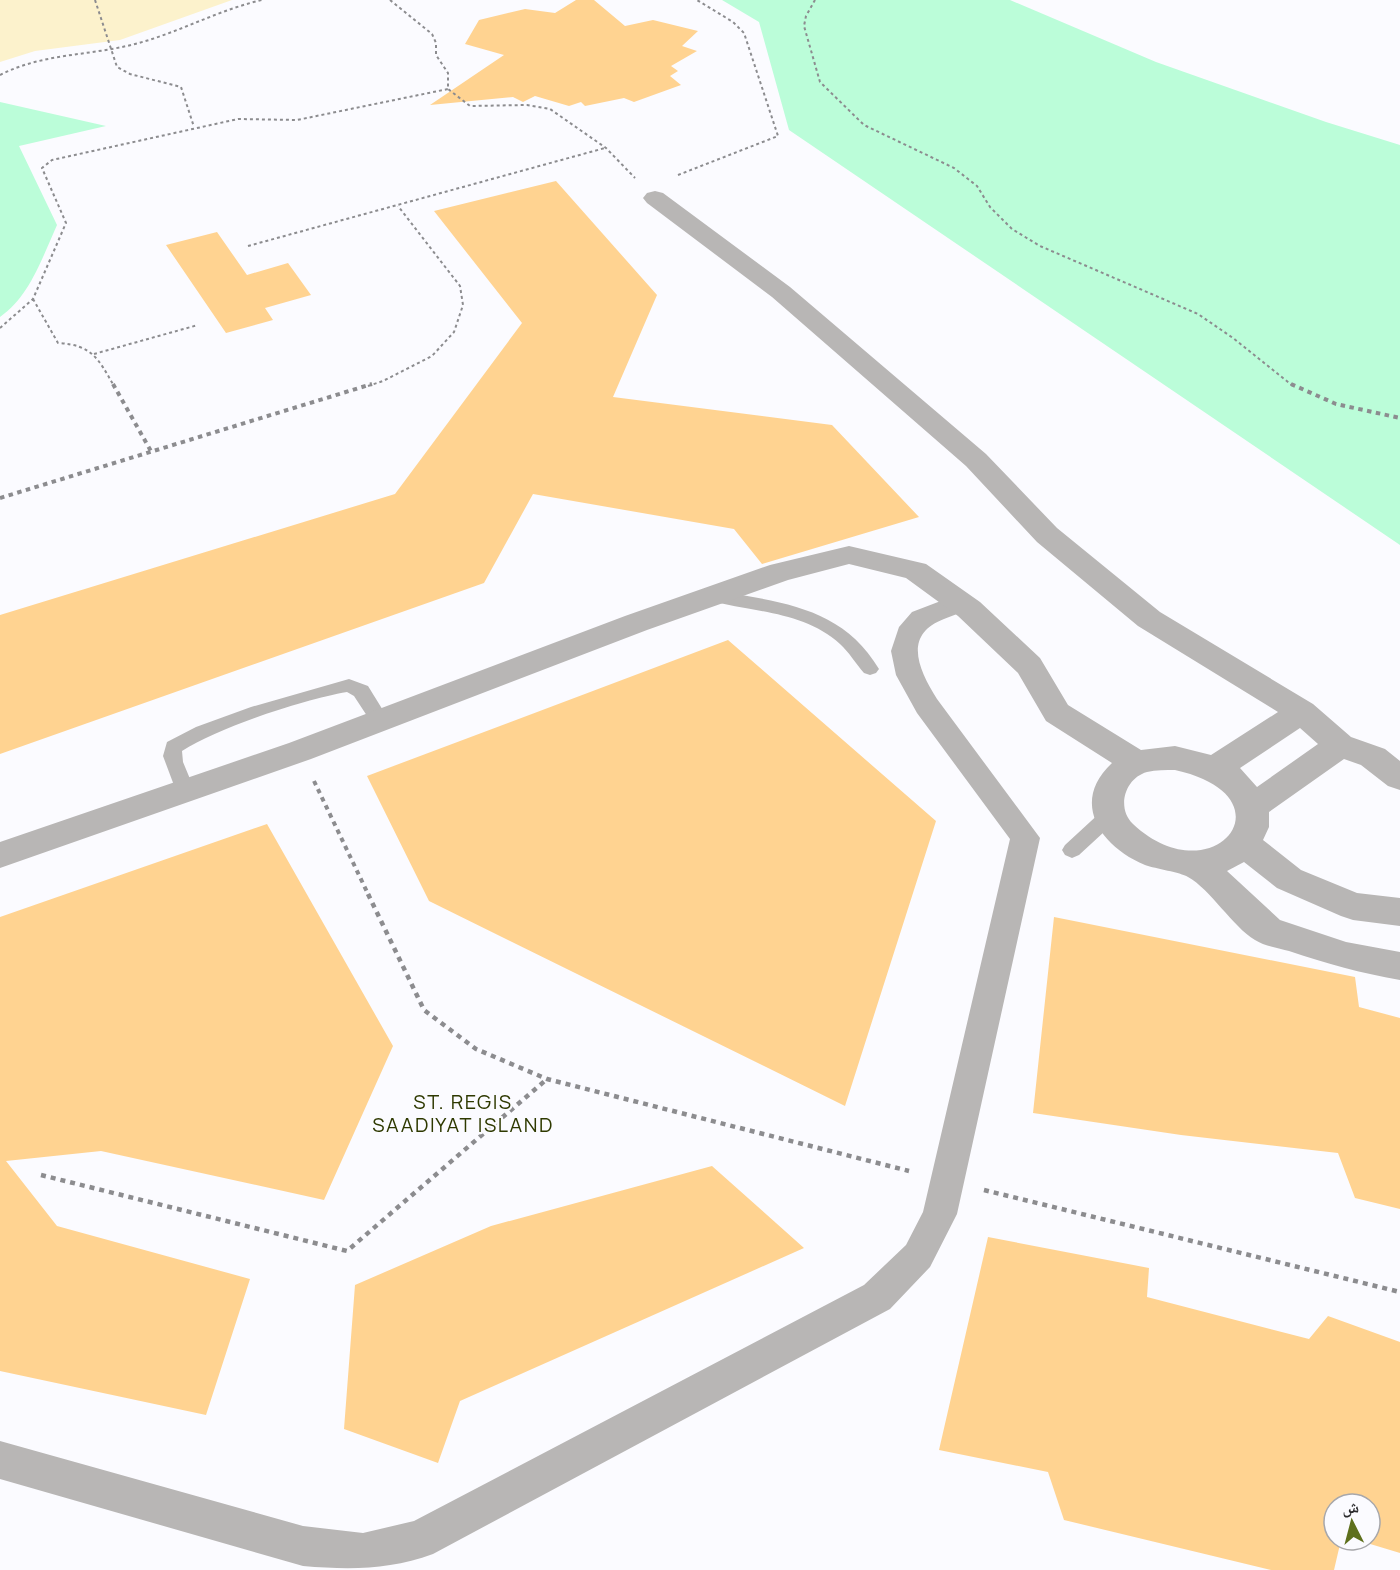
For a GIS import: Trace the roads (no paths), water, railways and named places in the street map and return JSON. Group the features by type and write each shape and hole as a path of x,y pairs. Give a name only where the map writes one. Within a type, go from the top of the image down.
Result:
{"street":[{"path":"655,198 790,299 976,460 1047,535 1149,619 1302,712 1340,745 1373,757 1400,778"},
{"path":"0,855 300,751 712,596 780,572 849,555 916,571 959,603 1029,666 1057,713 1137,763"},
{"path":"0,1460 303,1546 363,1554 419,1540 877,1297 918,1256 939,1214 1025,838 927,706 909,675 904,651 908,633 921,618 959,603"},
{"path":"1214,769 1302,712"},
{"path":"1252,807 1340,745"},
{"path":"1175,758 1214,769 1232,779 1244,792 1252,807 1254,820 1252,833 1245,844 1233,854 1216,861 1197,864 1173,862 1152,855 1132,844 1118,830 1110,815 1107,799 1112,784 1122,772 1137,763 1175,758"},
{"path":"1245,844 1289,879 1353,906 1400,912"},
{"path":"1197,864 1267,930 1346,956 1400,966"}],"lane":[{"path":"712,596 771,606 813,619 845,638 870,669"},
{"path":"185,791 171,754 181,742 200,733 344,685 354,686 361,691 380,720"},
{"path":"1072,850 1110,815"}],"district":[{"name":"ST. REGIS SAADIYAT ISLAND","path":"463,1112"}]}
